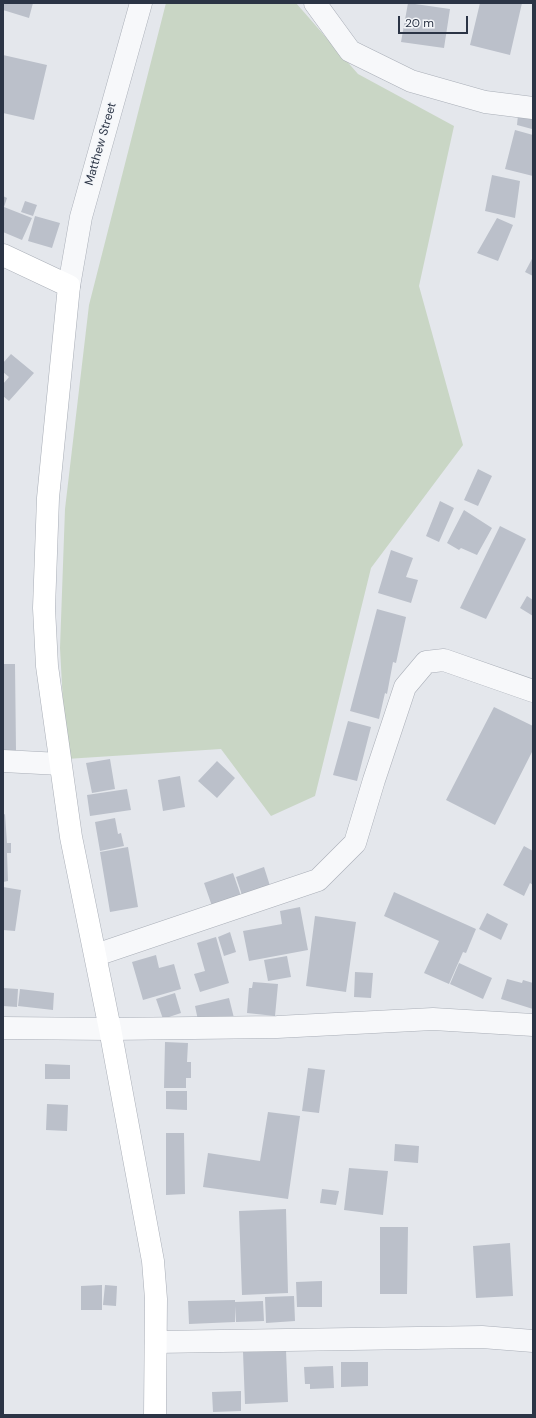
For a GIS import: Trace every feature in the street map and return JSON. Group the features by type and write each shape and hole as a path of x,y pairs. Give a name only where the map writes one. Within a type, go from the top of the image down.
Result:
{"main road":[{"path":"3,254 69,286 48,498 44,608 47,666 71,837 96,954 152,1261 156,1299 155,1415"}],"street":[{"name":"Matthew Street","path":"69,286 81,217 141,3"},
{"path":"315,3 350,51 411,81 486,102 533,108"},
{"path":"96,954 318,880 355,843 405,687 426,662 444,660 533,691"},
{"path":"3,761 60,764"},
{"path":"3,1028 110,1029 277,1027 434,1019 533,1025"},
{"path":"156,1342 474,1337 533,1341"}],"green space":[{"path":"166,3 296,3 358,74 454,126 419,286 463,445 371,568 315,796 271,816 221,749 66,759 60,648 65,509 89,305"}],"building":[{"path":"3,3 33,3 29,18 3,10"},
{"path":"408,3 450,9 444,48 401,42"},
{"path":"480,3 522,3 510,55 470,45"},
{"path":"3,55 47,65 34,120 3,113"},
{"path":"518,115 533,118 532,129 517,125"},
{"path":"515,130 533,135 533,176 505,169"},
{"path":"492,175 520,181 515,218 485,211"},
{"path":"3,196 7,198 4,207 32,218 22,240 3,232"},
{"path":"25,201 37,205 33,216 21,212"},
{"path":"35,216 60,223 52,248 28,241"},
{"path":"497,218 513,225 498,261 477,253"},
{"path":"533,257 533,276 525,272"},
{"path":"11,354 34,373 9,401 3,396 3,384 9,377 3,372 3,363"},
{"path":"478,469 492,476 478,506 464,500"},
{"path":"440,501 454,508 439,542 426,536"},
{"path":"464,510 492,528 477,555 461,548 459,550 447,543"},
{"path":"500,526 526,539 486,619 460,608"},
{"path":"391,550 413,558 406,577 418,580 411,603 378,593"},
{"path":"527,596 533,600 533,616 520,608"},
{"path":"377,609 406,617 396,663 393,662 387,694 385,693 379,719 350,711"},
{"path":"3,664 15,664 16,751 3,751"},
{"path":"494,707 533,726 533,750 495,825 446,800"},
{"path":"348,721 371,727 357,781 333,775"},
{"path":"110,759 115,789 92,793 86,763"},
{"path":"217,761 235,778 217,798 198,781"},
{"path":"180,776 185,807 163,811 158,780"},
{"path":"127,789 131,810 90,816 87,795"},
{"path":"5,814 7,843 11,843 11,853 7,853 8,881 3,882 3,815"},
{"path":"115,818 118,834 121,833 124,846 100,851 95,822"},
{"path":"524,846 533,851 533,885 530,883 524,896 503,885"},
{"path":"128,847 138,907 110,912 100,852"},
{"path":"264,867 271,889 244,901 236,877"},
{"path":"233,873 242,899 213,909 204,883"},
{"path":"3,887 21,890 15,931 3,930"},
{"path":"394,892 476,929 466,953 463,952 449,984 424,973 439,941 384,916"},
{"path":"300,907 308,950 249,961 243,931 282,924 280,911"},
{"path":"487,913 508,924 501,940 479,929"},
{"path":"315,916 356,922 346,992 306,986"},
{"path":"230,932 236,952 224,956 218,937"},
{"path":"216,937 229,983 200,992 194,974 205,971 197,943"},
{"path":"156,955 159,968 174,964 181,989 143,1000 132,962"},
{"path":"287,956 291,977 268,981 264,960"},
{"path":"459,963 492,978 483,999 450,984"},
{"path":"355,972 373,973 371,998 354,997"},
{"path":"507,979 522,983 523,980 533,983 533,1009 501,999"},
{"path":"253,982 278,984 275,1016 247,1013 249,988 252,988"},
{"path":"3,988 18,989 17,1007 3,1006"},
{"path":"20,989 54,993 53,1010 18,1006"},
{"path":"175,993 181,1013 163,1019 156,999"},
{"path":"229,998 234,1018 199,1025 195,1006"},
{"path":"165,1042 188,1043 187,1062 191,1062 191,1078 186,1078 186,1088 164,1088"},
{"path":"45,1064 70,1065 70,1079 45,1079"},
{"path":"308,1068 325,1070 319,1113 302,1111"},
{"path":"166,1091 187,1091 187,1110 166,1109"},
{"path":"47,1104 68,1105 67,1131 46,1130"},
{"path":"268,1112 300,1116 288,1199 203,1187 208,1153 260,1161"},
{"path":"166,1133 184,1133 185,1194 166,1195"},
{"path":"395,1144 419,1146 418,1163 394,1161"},
{"path":"349,1168 388,1171 383,1215 344,1210"},
{"path":"322,1189 339,1191 336,1205 320,1203"},
{"path":"286,1209 288,1293 242,1295 239,1211"},
{"path":"380,1227 408,1227 407,1294 380,1294"},
{"path":"510,1243 513,1296 476,1298 473,1246"},
{"path":"322,1281 322,1307 297,1307 296,1282"},
{"path":"102,1285 102,1310 81,1310 81,1286"},
{"path":"105,1285 117,1286 116,1306 103,1305"},
{"path":"294,1296 295,1321 266,1323 265,1297"},
{"path":"235,1300 235,1302 263,1301 264,1321 236,1322 235,1306 235,1322 189,1324 188,1301"},
{"path":"286,1350 288,1402 245,1404 243,1352"},
{"path":"341,1362 368,1362 368,1386 341,1387"},
{"path":"333,1366 334,1388 310,1389 310,1384 305,1384 304,1367"},
{"path":"241,1391 241,1411 213,1412 212,1392"}]}
